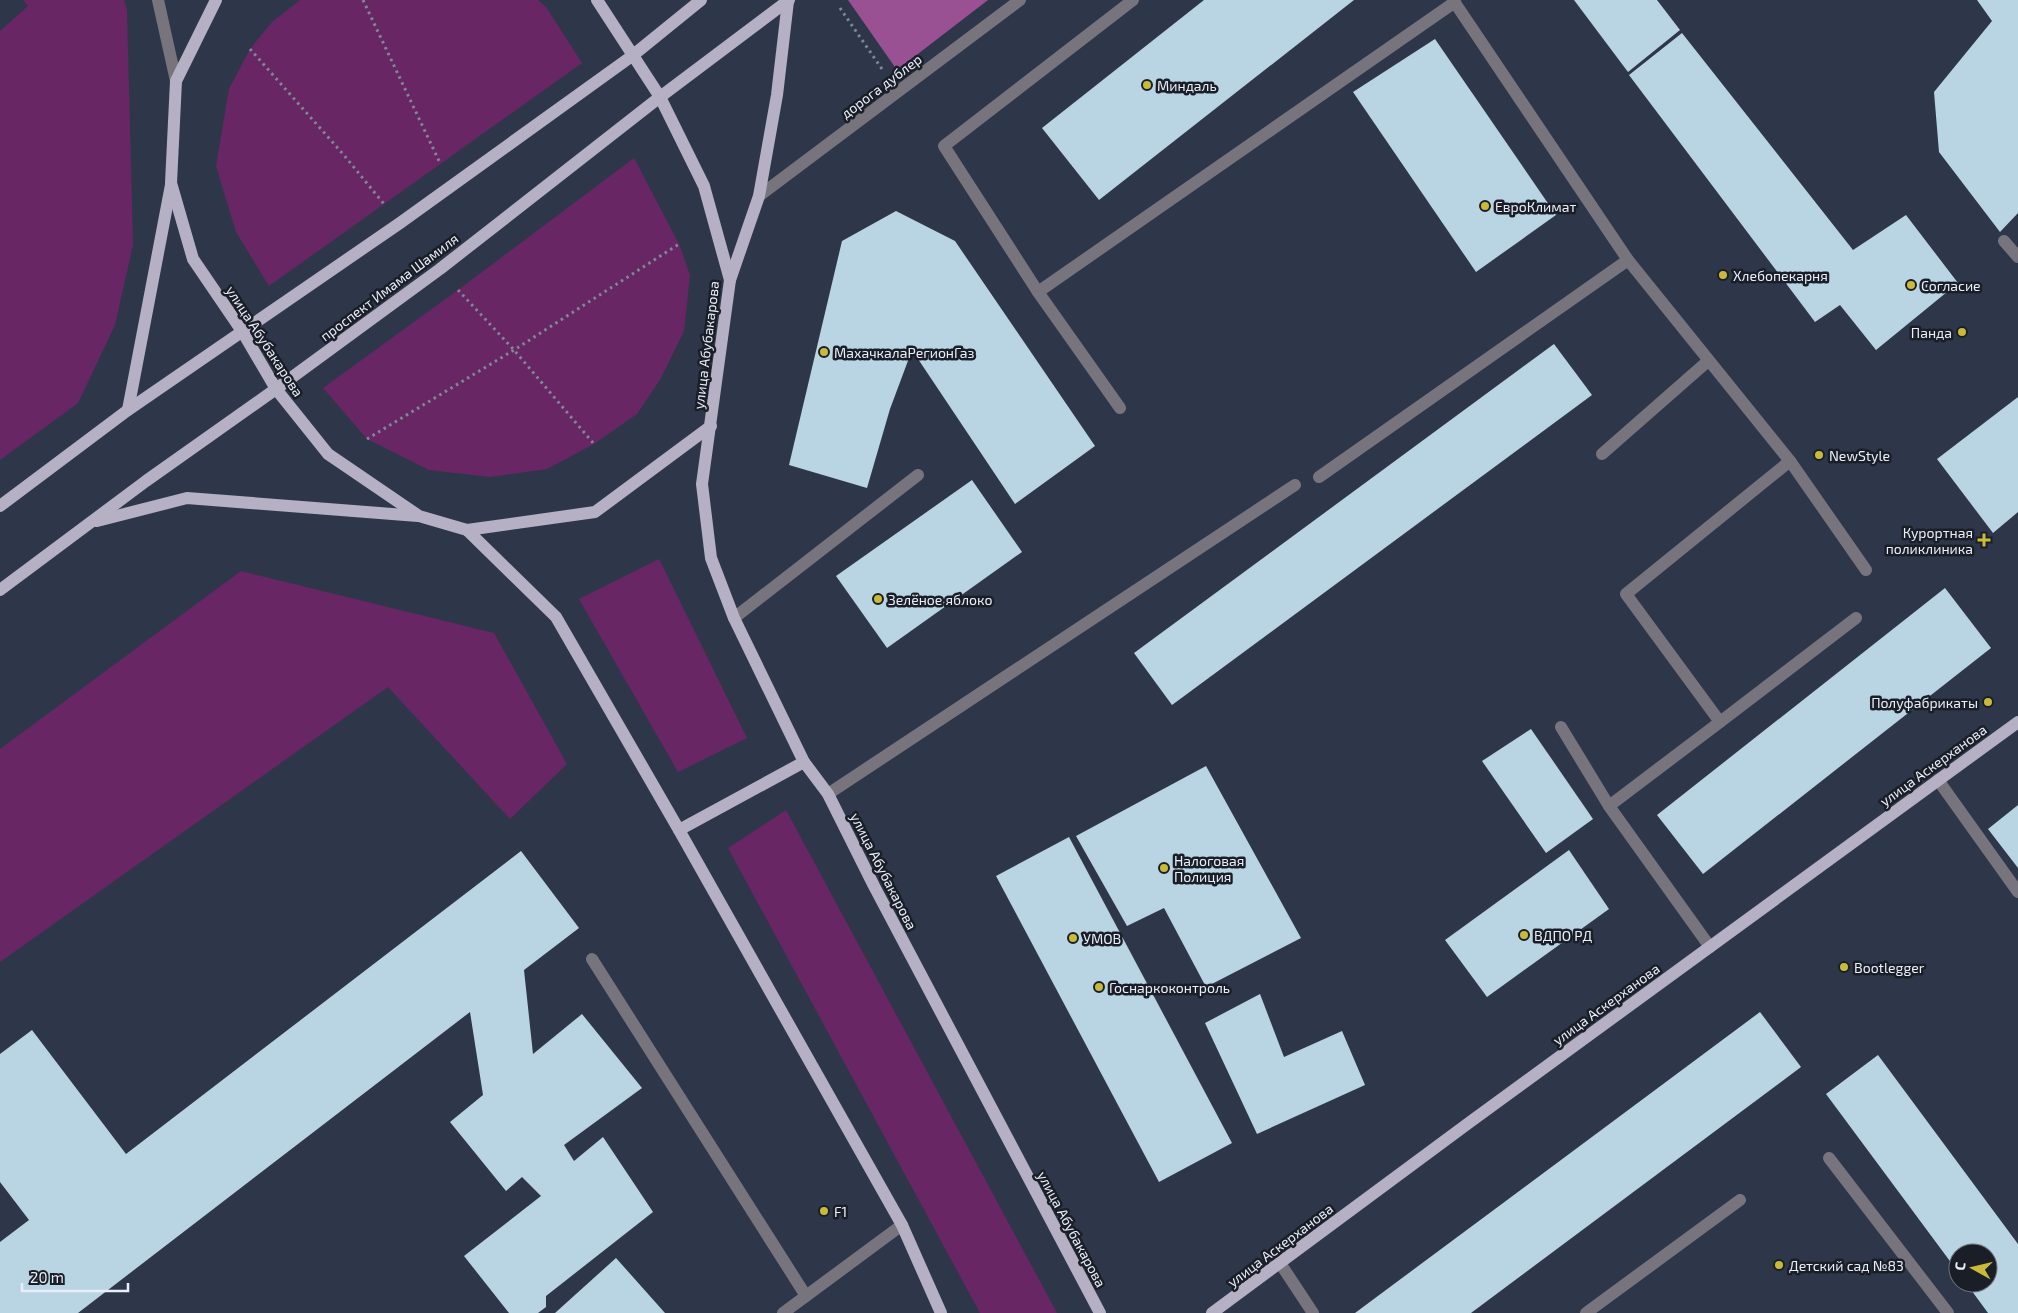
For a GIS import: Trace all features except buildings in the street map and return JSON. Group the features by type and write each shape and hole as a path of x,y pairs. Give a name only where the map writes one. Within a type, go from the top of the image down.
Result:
{"main road":[{"name":"улица Абубакарова","path":"216,0 176,81 171,183 193,258 242,331 276,389 328,454 419,516 467,530 595,512 711,426"},
{"name":"улица Абубакарова","path":"597,0 660,97 704,186 730,280 702,484 712,558 734,618 804,762 828,794 874,886 1100,1313"},
{"path":"0,506 128,410 400,223 632,56 700,0"},
{"path":"730,280 759,196 777,95 789,0"},
{"name":"проспект Имама Шамиля","path":"0,590 146,480 276,389 440,269 660,97 789,0"},
{"path":"128,410 171,183"},
{"path":"90,523 187,498 419,516"},
{"name":"улица Абубакарова","path":"467,530 556,617 679,830 902,1225 941,1313"},
{"name":"улица Аскерханова","path":"1212,1313 2018,722"},
{"path":"679,830 804,762"}],"street":[{"name":"улица Абубакарова","path":"158,0 176,81"},
{"name":"дорога дублер","path":"759,196 1020,0"},
{"path":"1120,408 1038,292 944,146 1133,0"},
{"path":"1038,292 1454,1 1628,260 1790,462 1866,570"},
{"path":"2004,241 2018,257"},
{"path":"1319,476 1628,260"},
{"path":"1602,454 1708,361"},
{"path":"1720,722 1626,594 1790,462"},
{"path":"734,618 918,475"},
{"path":"828,794 1295,485"},
{"path":"1609,806 1856,618"},
{"path":"1561,727 1609,806 1710,947"},
{"path":"1938,780 2018,892"},
{"path":"592,959 806,1296"},
{"path":"1829,1158 1948,1313"},
{"path":"1586,1313 1740,1200"},
{"path":"783,1313 902,1225"},
{"path":"1280,1263 1313,1313"}],"path":[{"path":"362,0 440,163"},
{"path":"840,8 898,92"},
{"path":"250,49 343,154 384,204"},
{"path":"367,439 514,350 679,244"},
{"path":"458,290 514,350 594,444"}],"shaded area":[{"path":"23,0 124,0 127,10 133,245 115,325 78,403 0,460 0,31 28,6"},
{"path":"300,0 538,0 546,7 582,63 269,286 236,232 216,166 229,89 250,49 272,22"},
{"path":"848,0 988,0 897,70"},
{"path":"634,158 679,244 690,275 684,331 661,378 637,414 594,444 547,469 490,477 429,470 367,439 323,388"},
{"path":"659,559 747,738 678,772 579,599"},
{"path":"241,571 494,633 567,764 510,819 388,687 0,962 0,749"},
{"path":"786,810 1057,1313 980,1313 728,848"}],"place":[{"name":"Миндаль","path":"1147,85"},
{"name":"ЕвроКлимат","path":"1485,206"},
{"name":"Хлебопекарня","path":"1723,275"},
{"name":"Согласие","path":"1911,285"},
{"name":"Панда","path":"1962,332"},
{"name":"МахачкалаРегионГаз","path":"824,352"},
{"name":"NewStyle","path":"1819,455"},
{"name":"Курортная поликлиника","path":"1984,540"},
{"name":"Зелёное яблоко","path":"878,599"},
{"name":"Полуфабрикаты","path":"1988,702"},
{"name":"Налоговая Полиция","path":"1164,868"},
{"name":"ВДПО РД","path":"1524,935"},
{"name":"УМОВ","path":"1073,938"},
{"name":"Bootlegger","path":"1844,967"},
{"name":"Госнаркоконтроль","path":"1099,987"},
{"name":"F1","path":"824,1211"},
{"name":"Детский сад №83","path":"1779,1265"}]}
